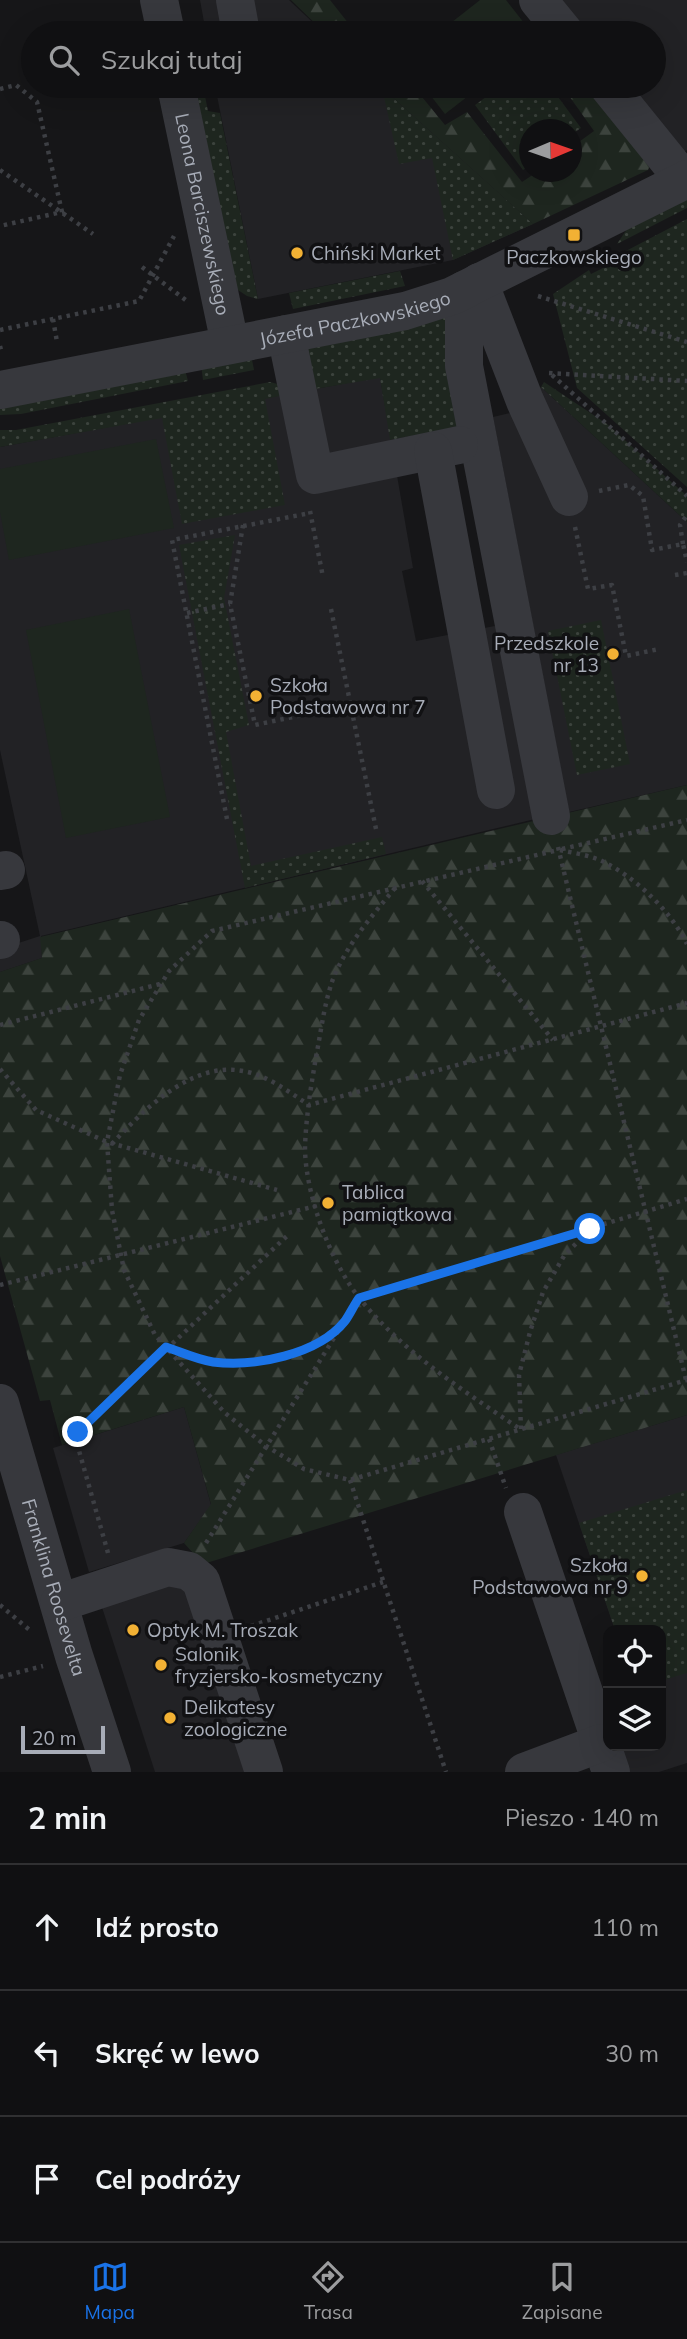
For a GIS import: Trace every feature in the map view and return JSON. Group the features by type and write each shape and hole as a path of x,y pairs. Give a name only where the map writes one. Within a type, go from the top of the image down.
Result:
{"street":[{"path":"159,0 163,21"},
{"path":"235,0 239,21"},
{"path":"538,0 555,21"},
{"name":"Leona Barciszewskiego","path":"179,98 230,344"},
{"path":"618,98 686,179"},
{"name":"Józefa Paczkowskiego","path":"1,372 230,344 405,311 472,286 686,179"},
{"path":"472,286 464,366 555,833"},
{"path":"472,286 569,497"},
{"path":"286,334 315,475 479,441"},
{"path":"433,451 496,790"},
{"name":"Franklina Roosevelta","path":"0,1404 112,1772"},
{"path":"523,1512 606,1757 524,1772"},
{"path":"59,1603 168,1567 189,1571 201,1581 264,1772"}],"path":[{"path":"0,89 16,85 21,89"},
{"path":"32,98 37,102 62,212"},
{"path":"0,170 93,234"},
{"path":"0,226 62,212"},
{"path":"0,330 139,301 175,234 183,233"},
{"path":"142,267 191,304"},
{"path":"538,296 687,342"},
{"path":"53,319 57,342"},
{"path":"0,346 1,372"},
{"path":"541,366 687,496"},
{"path":"549,373 687,381"},
{"path":"315,475 310,513 323,578"},
{"path":"659,649 626,656 612,585 588,589 569,497 629,485 643,496 652,550 683,544"},
{"path":"227,818 172,540 310,513"},
{"path":"687,515 680,525 687,562"},
{"path":"243,526 230,604 255,725 350,705"},
{"path":"675,575 687,573"},
{"path":"187,613 230,604"},
{"path":"331,609 376,828"},
{"path":"555,833 687,1380 350,1480 304,1469 266,1446 225,1413 155,1335 124,1270 112,1210 109,1143 120,1074 139,1020 169,971 212,931 422,881 555,833 687,820"},
{"path":"555,833 634,882 662,909 687,943"},
{"path":"422,881 553,1040"},
{"path":"396,887 354,937 333,980 321,1029 309,1105 305,1147 307,1170 329,1248 359,1298 403,1345 521,1430"},
{"path":"0,1025 161,984"},
{"path":"109,1143 142,1111 173,1089 210,1072 242,1071 276,1083 309,1105 687,1003"},
{"path":"0,1069 36,1110 109,1143 277,1190"},
{"path":"189,1571 359,1298 687,1199"},
{"path":"0,1285 316,1206"},
{"path":"521,1430 519,1376 543,1292 564,1256 590,1229"},
{"path":"117,1584 76,1440 78,1432 287,1236"},
{"path":"166,1347 211,1362 249,1364 284,1357 316,1343 344,1323"},
{"path":"350,1480 446,1772"},
{"path":"219,1637 383,1582"},
{"path":"0,1605 33,1632"},
{"path":"0,1612 6,1610"},
{"path":"0,1677 51,1664"}],"shaded area":[{"path":"200,0 289,0 311,21 204,21"},
{"path":"560,0 687,0 687,150 682,153 638,98 666,98 666,21 577,21"},
{"path":"217,98 393,98 533,224 453,260 258,299"},
{"name":"Szkoła Podstawowa nr 7","path":"380,377 413,568 402,571 416,641 500,625 535,819 41,936 42,958 0,972 0,949 40,936 0,750 0,447"},
{"name":"Przedszkole nr 13","path":"541,387 687,522 687,785 569,812 493,417 510,413"},
{"path":"184,1407 211,1505 184,1543 89,1572 53,1448"},
{"name":"Szkoła Podstawowa nr 9","path":"687,1415 687,1763 659,1772 619,1772 612,1751 666,1751 666,1625 613,1625 556,1455"},
{"path":"169,1578 192,1589 255,1772 155,1772 100,1601"}],"green space":[{"path":"291,0 330,0 347,21 313,21"},
{"path":"480,0 506,0 523,21 453,21"},
{"path":"196,98 205,98 208,111 220,113 258,299 235,288"},
{"path":"384,98 393,98 533,224 453,260 432,158 399,164"},
{"path":"393,98 423,98 445,125 467,112 519,178 519,182 582,182 582,140 594,131 571,98 632,98 652,161 648,170 533,224"},
{"path":"432,98 466,98 445,114"},
{"path":"485,98 559,98 574,119 519,119 519,165 475,105"},
{"path":"687,196 687,208 617,244 629,226"},
{"path":"687,219 687,487 577,388 553,294 589,270 591,274 605,267 603,263"},
{"path":"400,271 405,286 293,309 289,293"},
{"path":"446,316 463,426 390,440 380,378 309,390 307,344"},
{"path":"251,355 254,370 203,380 201,364"},
{"path":"184,366 188,381 21,414 0,415 0,404"},
{"path":"270,382 281,385 285,395 265,399 285,505 182,524 162,418 0,447 0,430 16,430"},
{"path":"544,382 607,424 687,496 687,522 541,387"},
{"path":"156,439 174,528 9,560 0,512 0,469"},
{"path":"235,535 224,598 249,725 226,732 251,866 382,837 386,854 245,888 179,545"},
{"path":"129,609 170,817 66,838 26,630"},
{"path":"601,620 630,764 577,775 548,631"},
{"path":"687,785 687,1415 203,1564 184,1543 211,1504 184,1407 62,1445 50,1400 40,1401 0,1256 0,972 42,958 40,937"},
{"path":"687,1490 687,1673 666,1679 666,1625 613,1625 579,1523"}],"place":[{"name":"Paczkowskiego","path":"574,235"},
{"name":"Chiński Market","path":"297,253"},
{"name":"Przedszkole nr 13","path":"613,654"},
{"name":"Szkoła Podstawowa nr 7","path":"256,696"},
{"name":"Tablica pamiątkowa","path":"328,1203"},
{"name":"Szkoła Podstawowa nr 9","path":"642,1576"},
{"name":"Optyk M. Troszak","path":"133,1630"},
{"name":"Salonik fryzjersko-kosmetyczny","path":"161,1665"},
{"name":"Delikatesy zoologiczne","path":"170,1718"}],"route":[{"path":"78,1432 166,1347 211,1362 249,1364 284,1357 316,1343 344,1323 359,1298 590,1229"}]}
